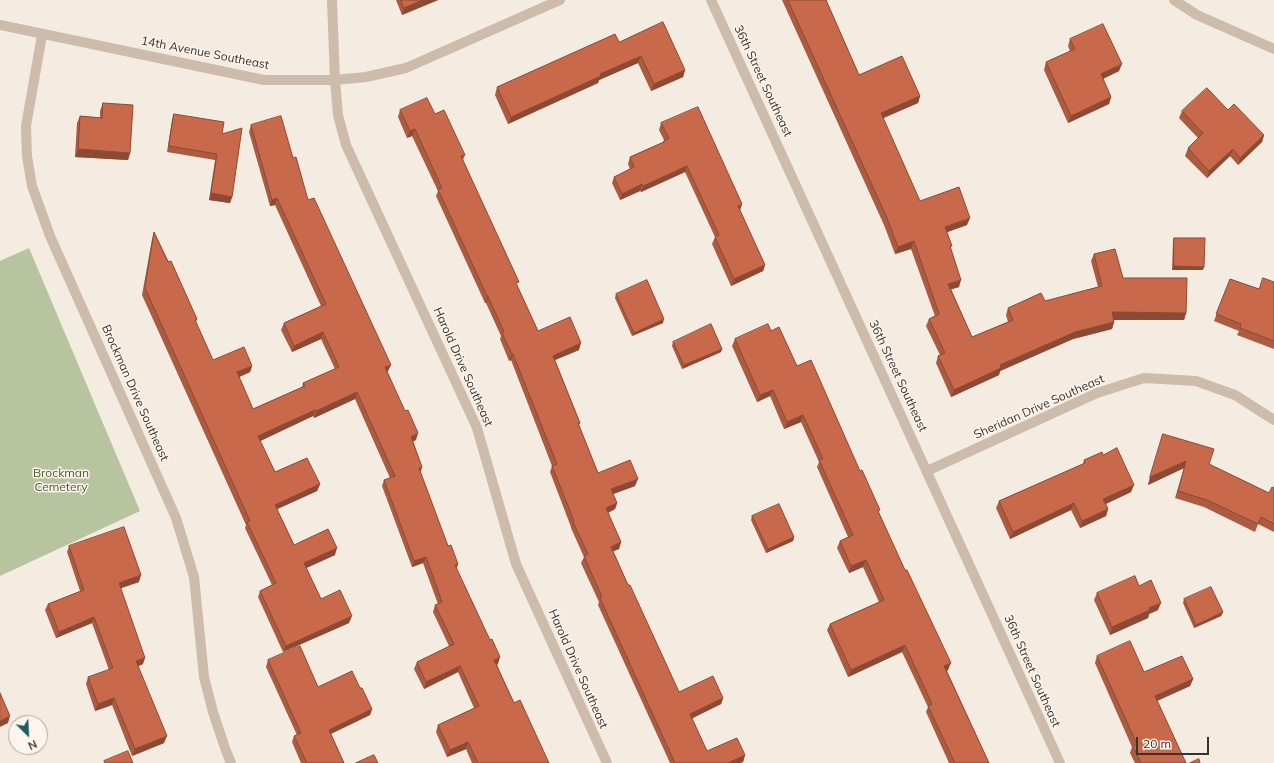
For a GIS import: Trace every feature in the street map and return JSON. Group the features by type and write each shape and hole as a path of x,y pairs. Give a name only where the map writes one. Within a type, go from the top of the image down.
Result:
{"street":[{"name":"Harold Drive Southeast","path":"332,0 338,115 346,145 478,428 516,564 607,763"},
{"name":"14th Avenue Southeast","path":"0,25 42,35 264,80 335,80 366,77 406,68 560,0"},
{"name":"36th Street Southeast","path":"711,0 1060,763"},
{"path":"1174,0 1197,15 1274,49"},
{"name":"Brockman Drive Southeast","path":"42,35 26,126 27,156 32,186 50,236 176,518 194,577 204,677 213,712 231,763"},
{"name":"Sheridan Drive Southeast","path":"927,471 1097,393 1144,378 1196,382 1235,395 1274,420"}],"green space":[{"name":"Brockman Cemetery","path":"29,248 140,511 0,576 0,261"}],"building":[{"path":"401,0 423,0 404,8"},
{"path":"788,0 826,0 859,75 902,56 920,96 881,113 920,201 959,187 970,218 945,227 952,246 950,246 961,280 948,284 972,337 1013,320 1008,308 1041,293 1045,301 1102,286 1094,254 1115,249 1123,278 1187,278 1186,313 1112,312 1114,322 1075,332 1000,365 1001,368 954,390 938,356 945,353 929,319 939,314 914,241 898,247 887,218"},
{"path":"663,22 685,70 654,84 641,56 511,117 497,87 615,34 619,42"},
{"path":"1103,24 1122,64 1101,74 1111,97 1071,116 1046,62 1075,49 1070,39"},
{"path":"1207,88 1228,110 1234,104 1264,135 1240,158 1233,149 1209,171 1188,148 1203,133 1182,111"},
{"path":"427,98 435,114 444,110 465,155 461,156 519,282 516,283 538,331 570,317 581,343 553,356 598,473 630,460 638,479 611,489 617,503 606,508 621,542 611,547 679,692 713,676 723,698 690,714 707,751 737,738 745,755 728,763 675,763 600,598 602,597 584,556 588,554 573,522 574,521 552,466 557,464 513,354 502,333 504,332 438,189 442,188 415,129 410,131 400,110"},
{"path":"103,103 133,105 130,153 78,149 80,116 102,118"},
{"path":"698,107 742,204 738,206 765,265 734,279 715,237 719,235 687,166 643,186 642,184 622,194 614,177 634,167 630,157 664,142 669,138 661,123"},
{"path":"174,114 224,122 222,134 242,128 232,197 211,193 217,154 169,146"},
{"path":"281,116 293,158 296,157 308,200 314,198 391,365 385,367 405,411 408,410 418,433 411,437 422,467 419,468 448,546 451,545 458,564 455,565 490,640 492,639 500,657 494,660 514,703 520,700 549,763 478,763 468,742 450,750 438,725 479,706 460,666 426,682 417,662 454,644 435,605 442,602 426,557 414,561 384,480 395,476 357,392 258,436 275,472 307,458 320,484 275,505 294,545 328,529 337,548 304,563 321,599 340,590 352,616 286,646 260,591 276,583 247,522 250,521 145,288 154,232 168,262 171,261 197,319 195,320 213,360 244,347 252,366 237,372 253,409 305,386 303,383 339,367 323,332 294,346 284,323 326,304 277,198 272,200 251,125"},
{"path":"1174,238 1205,238 1204,267 1174,266"},
{"path":"1263,278 1274,282 1274,341 1240,328 1241,324 1216,314 1230,279 1259,289"},
{"path":"647,280 664,319 634,333 616,294"},
{"path":"711,324 722,349 684,365 673,342"},
{"path":"768,324 771,331 779,327 797,366 811,360 860,471 862,470 880,510 878,511 905,570 907,570 951,663 944,666 989,763 955,763 928,706 932,704 905,645 851,670 830,624 884,600 866,560 851,566 840,541 853,535 819,460 823,459 803,415 787,422 773,390 760,395 735,339"},
{"path":"1163,434 1214,449 1209,464 1269,493 1272,487 1274,488 1274,524 1261,517 1258,524 1207,500 1178,491 1186,461 1150,477"},
{"path":"1117,448 1134,485 1103,499 1108,509 1082,521 1074,503 1013,532 999,501 1085,463 1084,460 1102,452 1103,455"},
{"path":"779,504 794,537 768,549 752,516"},
{"path":"124,527 141,575 119,583 145,658 136,661 167,736 135,749 114,698 98,704 88,677 113,668 94,617 59,632 48,604 84,590 69,546"},
{"path":"1135,576 1139,586 1151,580 1161,603 1149,608 1150,610 1112,627 1097,593"},
{"path":"1211,587 1223,612 1196,625 1184,599"},
{"path":"1130,641 1144,672 1182,656 1193,679 1155,696 1186,763 1141,763 1133,746 1137,744 1097,656"},
{"path":"300,646 318,687 352,671 372,709 329,730 344,763 307,763 294,736 301,733 268,660"},
{"path":"0,693 10,715 0,721"},
{"path":"128,751 133,763 105,763 104,761"},
{"path":"374,755 378,763 356,763"},
{"path":"1199,759 1200,763 1190,763"}]}
